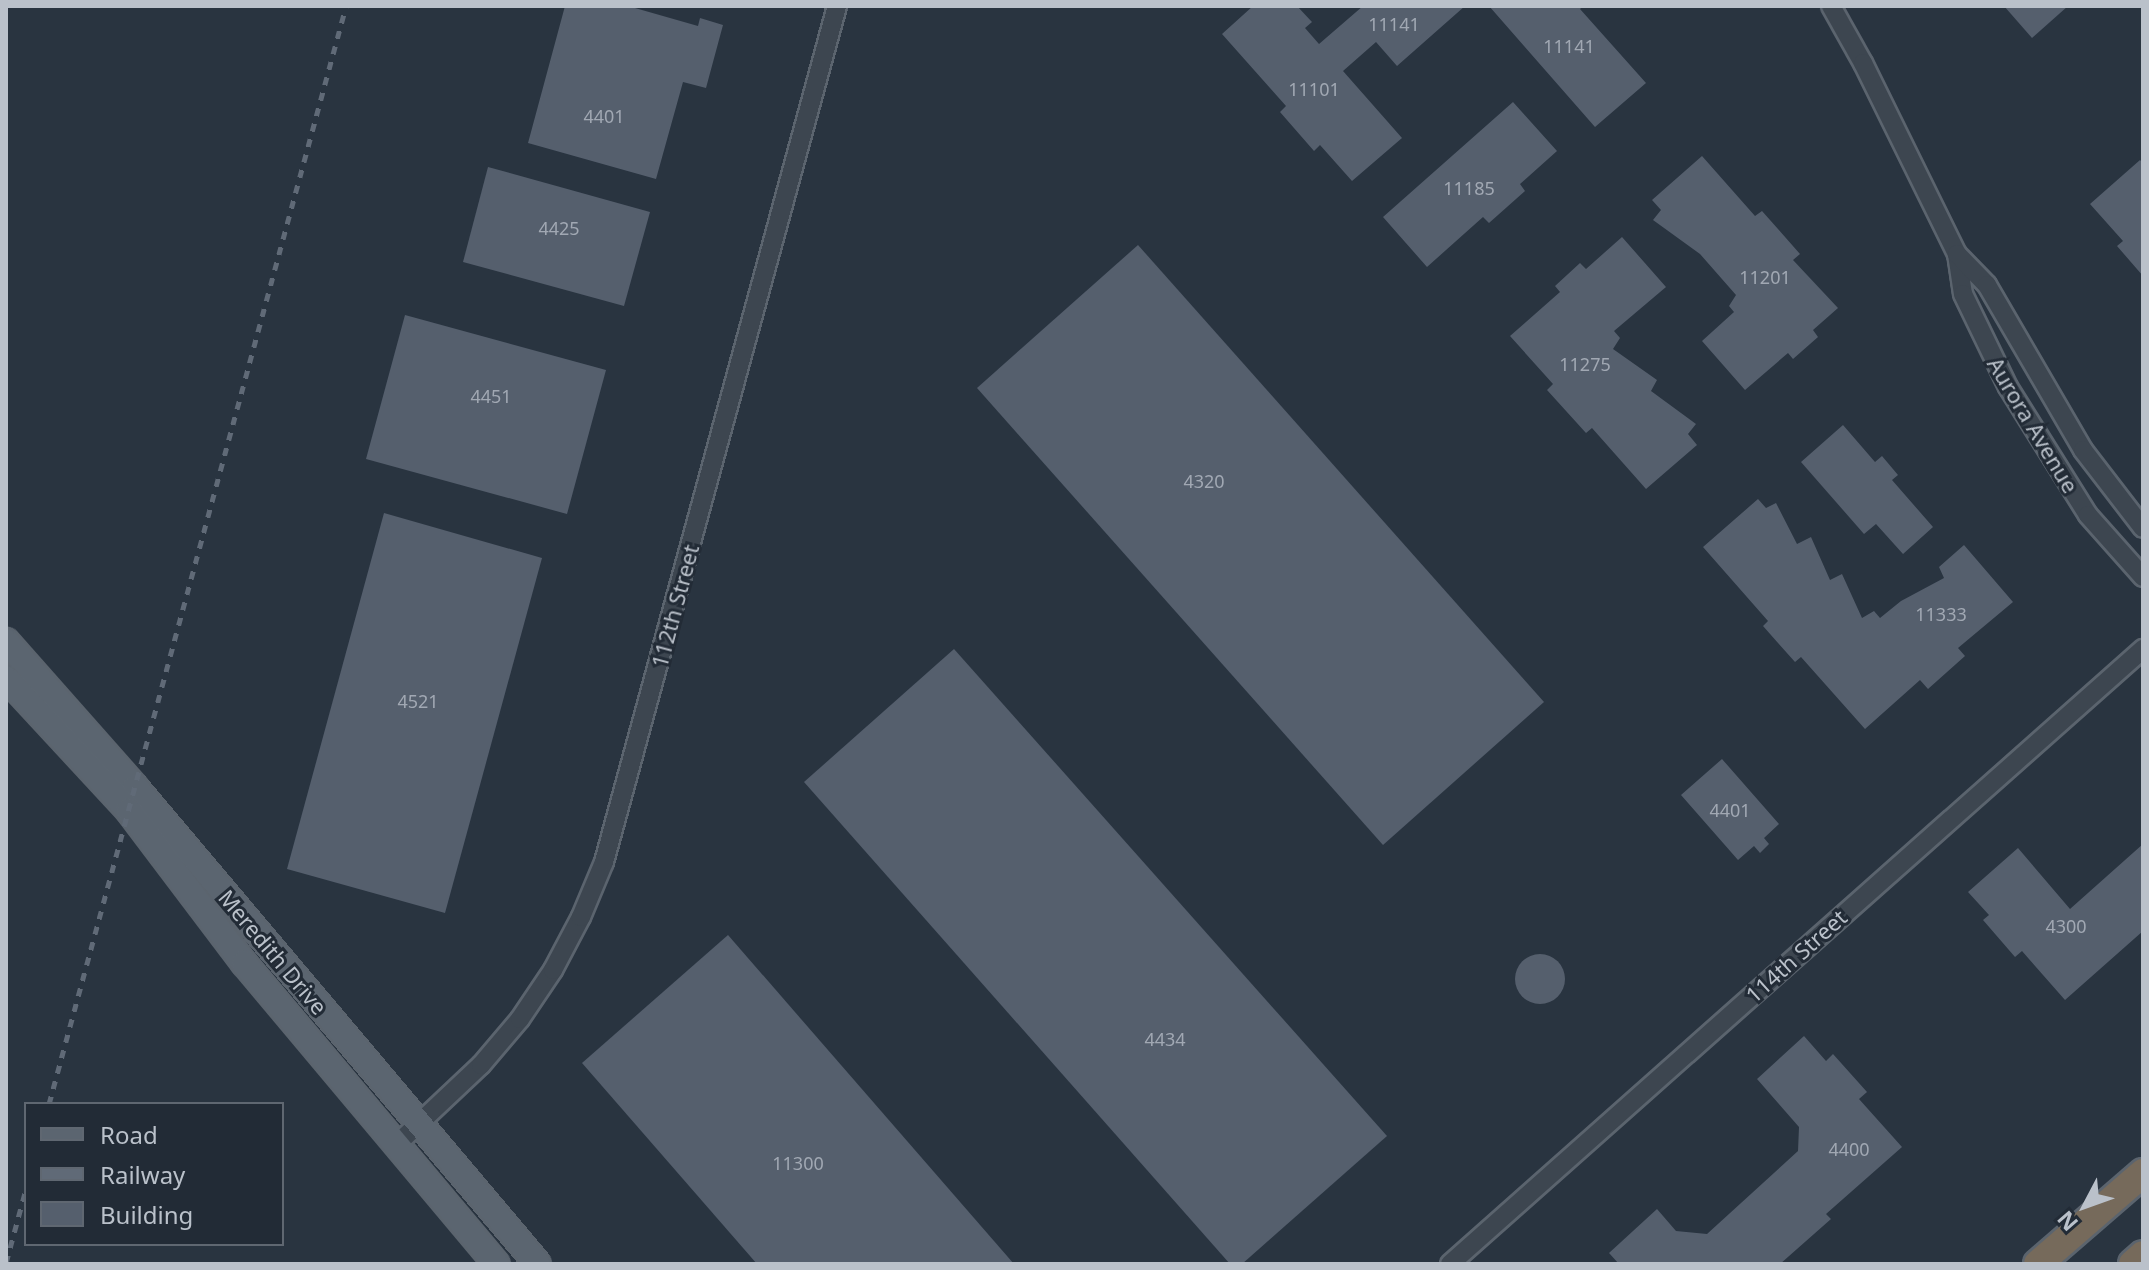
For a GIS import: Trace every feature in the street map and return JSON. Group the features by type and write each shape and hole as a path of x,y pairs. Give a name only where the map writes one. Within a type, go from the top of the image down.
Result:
{"highway":[{"path":"2038,1264 2143,1173"},
{"path":"2020,1264 2101,1209"},
{"path":"2135,1264 2143,1256"}],"main road":[{"name":"Meredith Drive","path":"6,641 135,787 418,1126 538,1264"},
{"name":"Meredith Drive","path":"6,678 129,811 244,963 497,1264"}],"street":[{"name":"112th Street","path":"395,1146 481,1065 520,1019 553,970 581,917 604,862 837,6"},
{"name":"Aurora Avenue","path":"1831,6 1863,63 1957,254 1963,294 2028,423 2088,515 2143,577"},
{"name":"Aurora Avenue","path":"1957,254 1987,285 2083,450 2143,528"},
{"name":"114th Street","path":"1450,1264 2143,649"}],"building":[{"path":"565,6 628,6 698,26 700,18 723,25 706,88 683,82 656,179 528,143"},
{"path":"1253,6 1297,6 1312,22 1305,28 1319,44 1363,6 1465,6 1397,66 1376,42 1343,71 1402,138 1352,181 1320,145 1314,151 1280,112 1286,106 1222,34"},
{"path":"1489,6 1583,6 1580,9 1646,83 1595,127"},
{"path":"2004,6 2068,6 2032,38"},
{"path":"1513,102 1557,151 1520,184 1525,191 1489,223 1483,217 1427,267 1383,217"},
{"path":"1702,156 1755,216 1762,211 1800,254 1793,260 1838,308 1813,330 1818,337 1793,359 1788,353 1745,390 1702,341 1734,312 1729,306 1736,295 1700,254 1653,220 1661,210 1652,200"},
{"path":"2140,160 2143,163 2143,276 2117,246 2123,241 2090,204"},
{"path":"488,167 650,212 624,306 463,262"},
{"path":"1622,237 1666,287 1614,331 1620,338 1613,349 1657,380 1651,391 1696,424 1688,434 1697,445 1646,489 1592,428 1586,433 1547,390 1553,384 1510,336 1560,292 1555,286 1580,263 1586,269"},
{"path":"1138,245 1544,702 1383,845 977,388"},
{"path":"405,315 606,370 567,514 366,459"},
{"path":"1843,425 1875,462 1882,456 1898,475 1892,480 1933,527 1903,554 1876,524 1864,534 1801,462"},
{"path":"1758,499 1766,508 1776,503 1797,544 1811,537 1830,580 1842,574 1862,618 1874,611 1880,618 1901,601 1944,578 1939,567 1964,545 2013,602 1958,648 1965,656 1928,689 1920,680 1865,729 1801,657 1795,662 1763,626 1768,621 1703,547"},
{"path":"384,513 542,558 445,913 287,869"},
{"path":"954,649 1387,1136 1242,1264 1230,1264 804,782"},
{"path":"1722,759 1779,824 1764,838 1769,844 1760,853 1754,846 1738,860 1681,795"},
{"path":"2143,844 2143,931 2065,1000 2022,951 2015,957 1983,920 1989,915 1968,892 2018,848 2070,909"},
{"path":"728,935 1014,1264 757,1264 582,1063"},
{"path":"1540,954 1557,962 1565,979 1557,996 1540,1004 1523,996 1515,979 1523,962"},
{"path":"1804,1036 1826,1061 1833,1054 1867,1092 1859,1099 1902,1147 1826,1214 1831,1219 1780,1264 1619,1264 1609,1253 1657,1209 1676,1231 1707,1234 1798,1151 1799,1127 1757,1079"}],"railway":[{"path":"50,1102 346,6"},
{"path":"6,1263 24,1196"}]}
